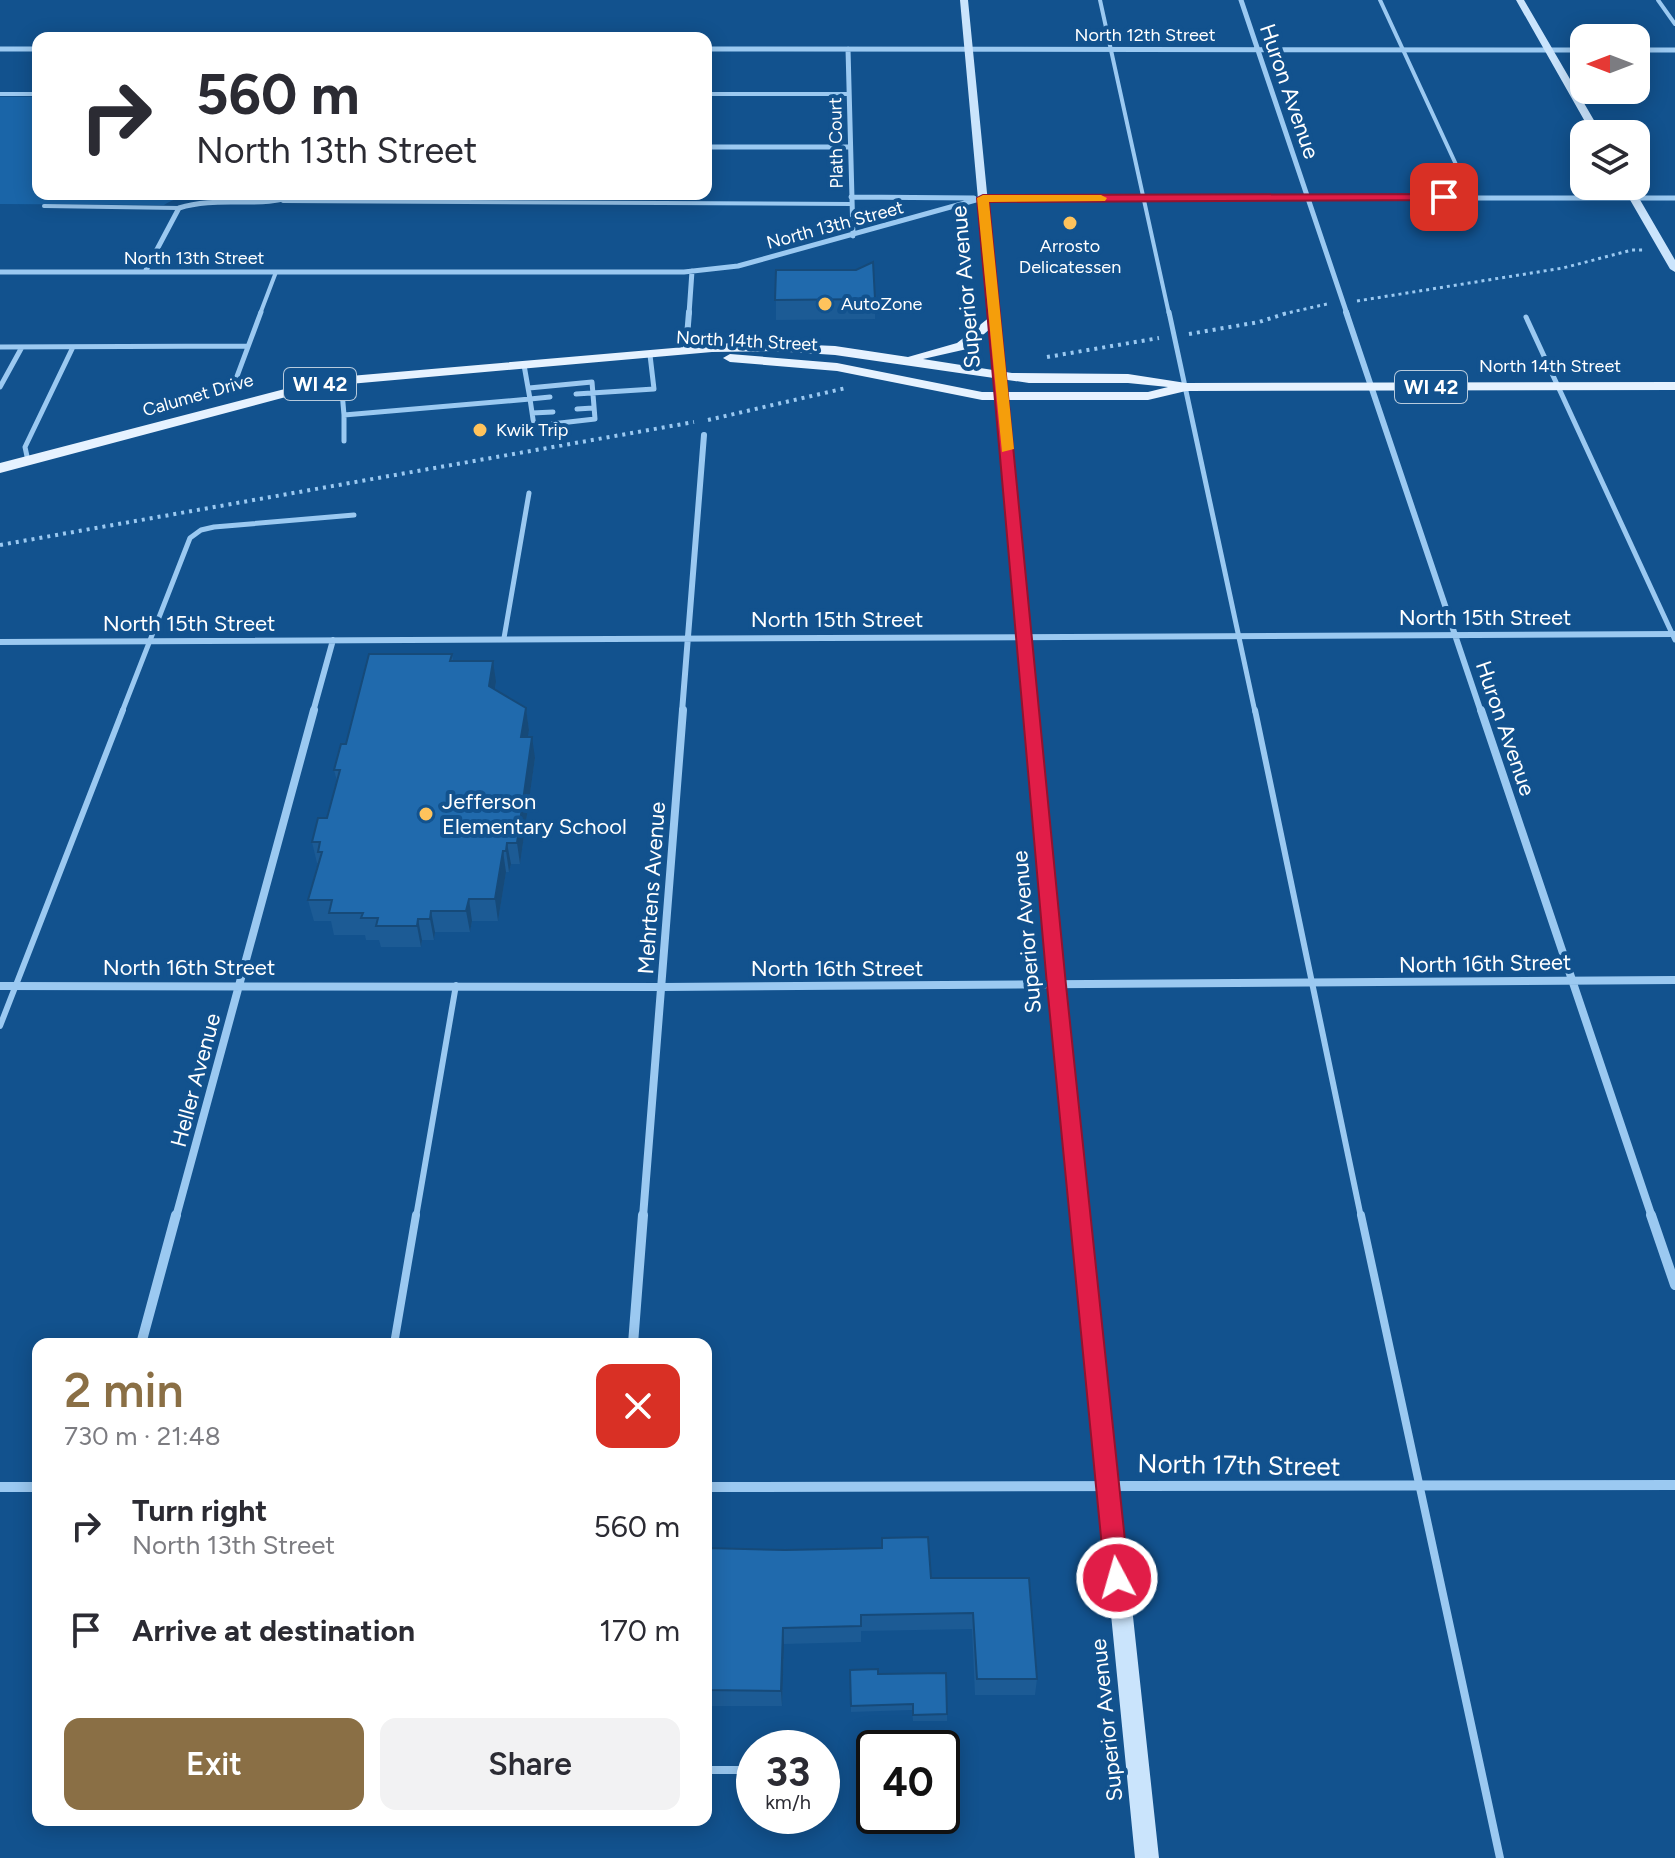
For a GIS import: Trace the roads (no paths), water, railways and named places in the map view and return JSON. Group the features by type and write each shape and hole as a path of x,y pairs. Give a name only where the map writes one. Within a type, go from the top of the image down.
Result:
{"main road":[{"path":"895,359 934,354 962,346 995,317"},
{"name":"North 14th Street","path":"650,355 686,349 764,345 895,359 1000,377 1130,379 1186,387 1675,386"},
{"name":"North 14th Street","path":"650,355 796,362 971,395 1002,397 1148,396 1186,387"},
{"name":"Calumet Drive","path":"0,468 289,390 341,380 650,355"}],"street":[{"name":"Superior Avenue","path":"964,0 1057,985 1147,1858"},
{"name":"Huron Avenue","path":"1241,0 1675,1285"},
{"path":"1520,0 1589,120"},
{"path":"0,49 32,49"},
{"name":"North 12th Street","path":"712,49 1570,50"},
{"name":"Plath Court","path":"848,49 853,236"},
{"path":"1650,50 1675,50"},
{"path":"712,147 850,147"},
{"path":"852,200 983,198"},
{"name":"North 13th Street","path":"0,272 692,271 738,266 983,198 1570,198"},
{"name":"North 13th Street","path":"1650,198 1675,198"},
{"path":"1635,200 1675,269"},
{"path":"145,272 179,208 197,203 283,201"},
{"path":"686,349 692,271"},
{"name":"Mehrtens Avenue","path":"633,1338 704,435"},
{"name":"North 15th Street","path":"0,642 688,637 1674,636"},
{"name":"Heller Avenue","path":"143,1338 333,640"},
{"name":"North 16th Street","path":"0,986 662,987 1675,980"},
{"name":"North 17th Street","path":"712,1487 1107,1485 1419,1489 1675,1485"},
{"path":"0,1487 32,1487"}],"lane":[{"path":"1100,0 1240,636 1310,982 1500,1858"},
{"path":"1380,0 1471,197"},
{"path":"1658,0 1675,24"},
{"path":"0,94 32,94"},
{"path":"712,94 849,94"},
{"path":"283,201 852,200"},
{"path":"44,206 149,205 179,208"},
{"path":"233,387 276,272"},
{"path":"1526,317 1674,636"},
{"path":"0,347 248,346"},
{"path":"0,387 22,347"},
{"path":"28,461 25,447 73,347"},
{"path":"576,394 654,389 650,355"},
{"path":"524,365 534,426 595,419 592,382 529,388"},
{"path":"341,380 344,441"},
{"path":"344,415 550,397"},
{"path":"577,409 593,408"},
{"path":"532,413 553,412"},
{"path":"504,638 529,493"},
{"path":"0,1026 187,544 194,534 234,524 354,515"},
{"path":"395,1338 456,985"},
{"path":"712,1770 736,1770"}],"place":[{"name":"Arrosto Delicatessen","path":"1070,223"},
{"name":"AutoZone","path":"825,304"},
{"name":"Kwik Trip","path":"480,430"},
{"name":"Jefferson Elementary School","path":"426,814"}]}
